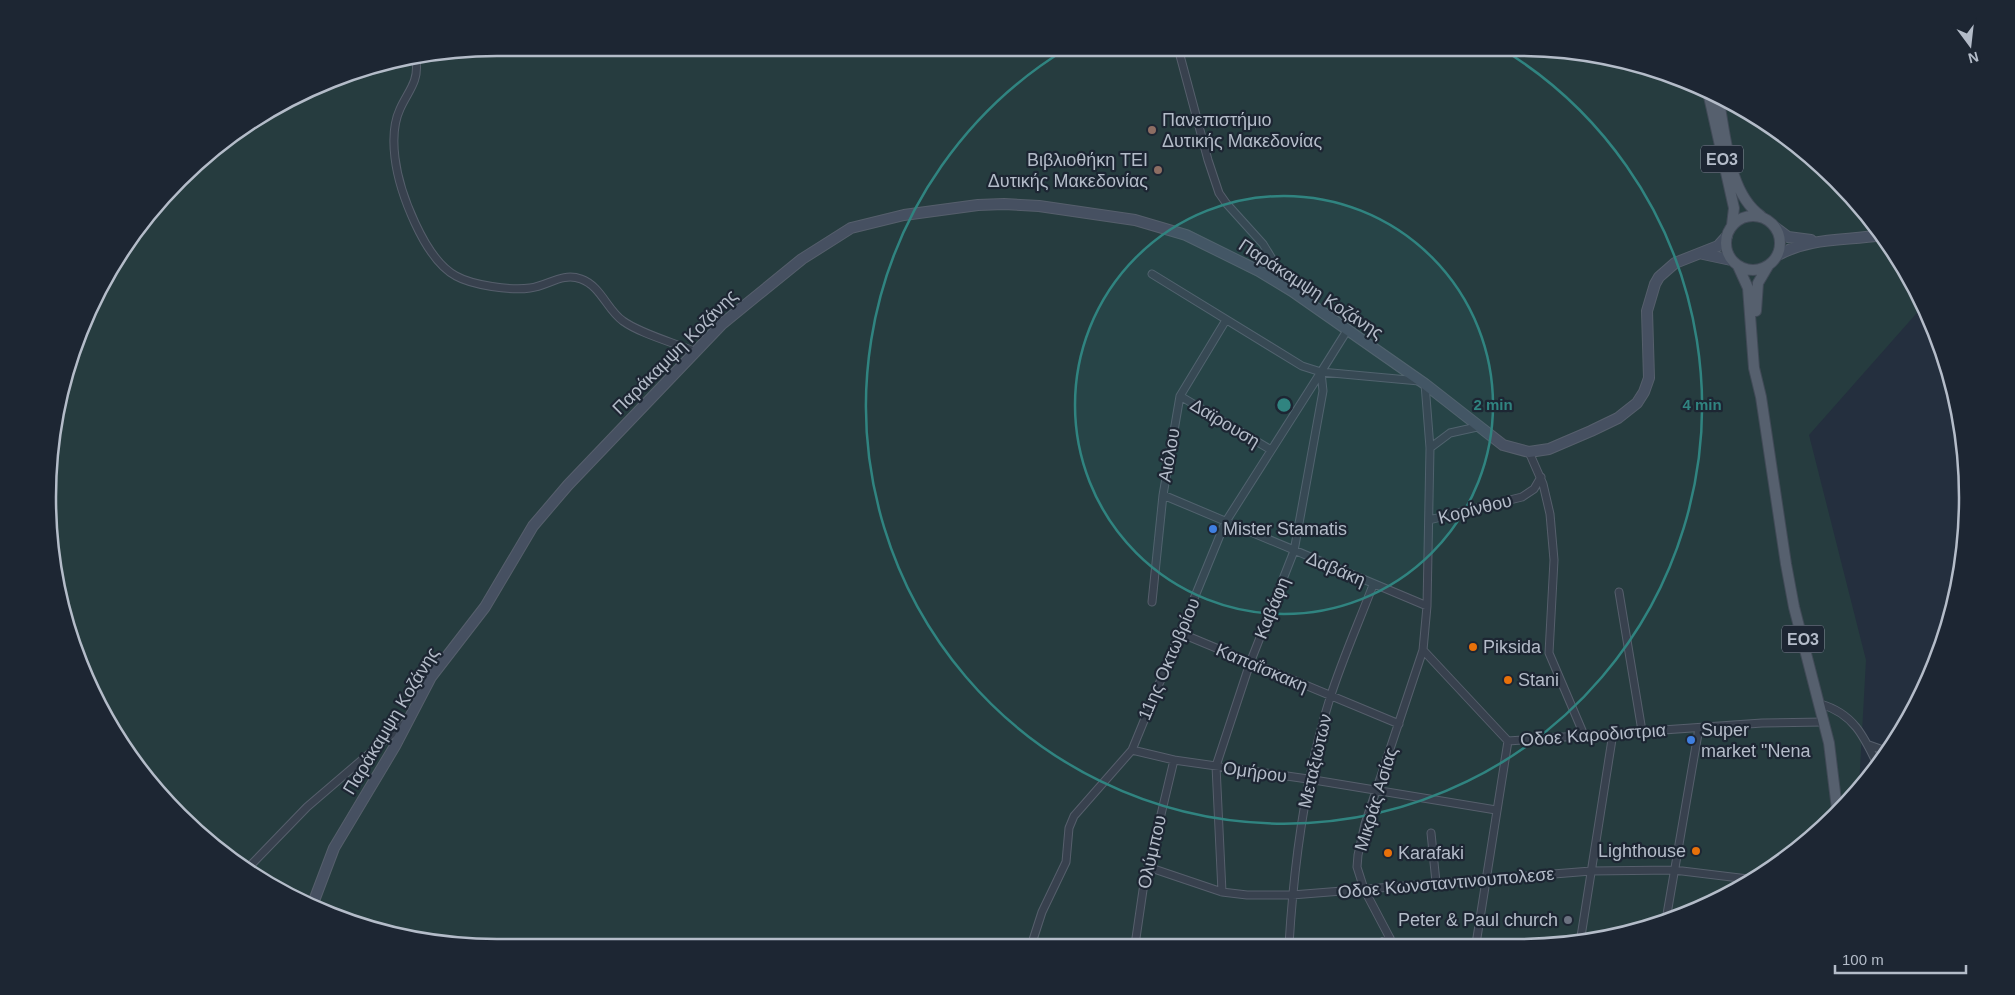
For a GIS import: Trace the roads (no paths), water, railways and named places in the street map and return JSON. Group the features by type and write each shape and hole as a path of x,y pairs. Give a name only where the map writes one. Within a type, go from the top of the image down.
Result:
{"main road":[{"name":"ΕΟ3","path":"1710,101 1734,208 1732,226 1727,236 1726,248 1748,288 1754,368 1761,397"},
{"name":"ΕΟ3","path":"1720,106 1738,189 1747,205 1776,228"},
{"name":"Παράκαμψη Κοζάνης","path":"315,899 334,848 395,746 431,678 485,606 532,526 568,485 722,324 802,259 843,232 886,218 978,204 1038,206 1135,220 1186,235 1228,254 1292,291 1423,383 1477,427 1503,445 1529,452 1549,449 1590,431 1618,418 1637,403 1644,392 1649,378 1648,311 1655,284 1663,272 1675,263 1702,254 1718,246 1727,236"},
{"path":"1732,226 1746,217 1762,217"},
{"path":"1776,228 1788,237 1820,240"},
{"path":"1776,228 1781,242 1778,255"},
{"path":"1778,255 1794,247 1820,240 1872,235"},
{"path":"1702,254 1753,270 1768,266"},
{"name":"ΕΟ3","path":"1778,255 1768,266 1758,283 1756,300 1761,397 1775,497 1794,606 1824,722 1834,768 1837,801"}],"street":[{"path":"1180,56 1208,160 1219,193 1263,244 1292,291"},
{"path":"416,64 417,78 396,119 395,157 410,215 430,249 445,267 455,276 466,280 501,287 530,288 567,277 583,280 597,290 620,320 632,328 696,352"},
{"path":"1152,274 1302,366 1320,372 1423,383 1430,448 1427,606 1423,650"},
{"name":"Αιόλου","path":"1152,602 1162,495 1180,396 1226,320"},
{"path":"1320,372 1348,329"},
{"name":"11ης Οκτωβρίου","path":"1033,939 1042,912 1066,862 1069,828 1074,816 1132,750 1225,523 1320,372"},
{"name":"Καβάφη","path":"1222,892 1216,766 1250,663 1294,551 1323,391 1320,372"},
{"name":"Δαϊρουση","path":"1180,396 1271,450"},
{"path":"1430,448 1450,433 1465,428 1477,427"},
{"path":"1529,452 1541,477 1550,514 1554,560 1549,653 1584,735"},
{"name":"Κορίνθου","path":"1429,520 1522,497 1534,489 1541,477"},
{"name":"Δαβάκη","path":"1162,495 1427,606"},
{"name":"Μεταξιωτων","path":"1288,939 1292,895 1308,779 1330,697 1373,585"},
{"path":"1619,592 1642,731"},
{"name":"Καπαΐσκακη","path":"1180,633 1330,697 1399,724"},
{"name":"Oδοε Καροδιστρια","path":"1423,650 1508,741 1642,731 1824,722"},
{"name":"Μικράς Ασίας","path":"1390,939 1364,889 1357,867 1358,855 1377,790 1423,650"},
{"path":"1820,704 1843,713 1855,725 1869,745 1874,757"},
{"path":"252,864 308,807 408,720"},
{"path":"1667,912 1699,728"},
{"path":"1581,934 1613,733"},
{"path":"1477,939 1508,741"},
{"path":"1869,745 1880,749"},
{"name":"Ομήρου","path":"1132,750 1174,760 1308,779 1496,810"},
{"name":"Ολύμπου","path":"1136,939 1148,867 1174,760"},
{"path":"1431,833 1436,882"},
{"name":"Oδοε Κωνσταντινουπολεσε","path":"1148,867 1222,892 1247,895 1292,895 1591,871 1674,870 1741,878"}],"place":[{"name":"Πανεπιστήμιο Δυτικής Μακεδονίας","path":"1152,130"},
{"name":"Βιβλιοθήκη ΤΕΙ Δυτικής Μακεδονίας","path":"1158,170"},
{"name":"Mister Stamatis","path":"1213,529"},
{"name":"Piksida","path":"1473,647"},
{"name":"Stani","path":"1508,680"},
{"name":"Super market \"Nena","path":"1691,740"},
{"name":"Lighthouse","path":"1696,851"},
{"name":"Karafaki","path":"1388,853"},
{"name":"Peter & Paul church","path":"1568,920"}]}
